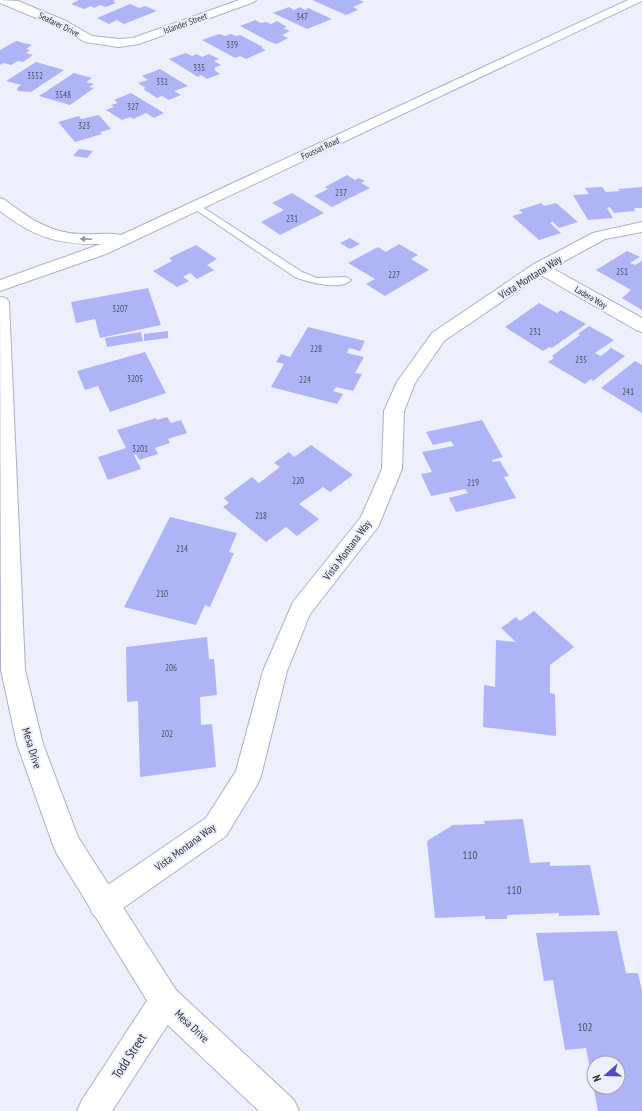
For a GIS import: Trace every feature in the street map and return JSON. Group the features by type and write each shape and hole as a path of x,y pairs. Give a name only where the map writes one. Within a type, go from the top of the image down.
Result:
{"main road":[{"name":"Seafarer Drive","path":"0,0 14,4 62,24 89,39 119,43"},
{"name":"Islander Street","path":"119,43 135,41 250,0"},
{"name":"Foussat Road","path":"0,286 100,251 637,0"},
{"path":"0,203 28,224 46,233 84,240 125,239"},
{"name":"Vista Montana Way","path":"103,904 216,827 248,776 275,671 301,609 370,521 392,469 394,411 406,382 438,337 540,268 599,236 642,227"},
{"name":"Ladera Way","path":"540,268 642,326"},
{"name":"Mesa Drive","path":"0,302 5,606 13,670 30,744 67,845 165,1001 283,1111"},
{"name":"Todd Street","path":"93,1111 165,1001"}],"lane":[{"path":"196,206 306,279 328,283 346,280"}],"building":[{"path":"79,0 115,0 113,1 116,3 106,7 100,5 94,8 91,6 84,9 71,4"},
{"path":"312,0 359,0 364,2 353,7 358,10 346,15"},
{"path":"130,4 139,8 145,6 157,11 124,24 117,20 109,24 97,18"},
{"path":"289,7 294,10 300,7 305,10 308,8 332,19 307,29 273,13"},
{"path":"255,20 261,23 266,22 271,24 277,21 287,27 283,28 290,31 282,35 288,38 277,44 270,42 240,26"},
{"path":"219,34 225,36 231,34 236,36 240,35 266,50 246,59 240,56 235,58 202,40"},
{"path":"16,41 32,45 26,49 30,50 26,53 33,55 23,62 18,61 11,65 4,63 0,65 0,50"},
{"path":"186,53 192,56 197,54 202,57 209,54 219,59 214,61 221,65 214,68 216,69 214,70 220,74 207,79 201,75 198,77 169,59"},
{"path":"36,62 64,70 31,92 18,91 17,88 21,85 6,81"},
{"path":"160,69 188,86 174,91 181,95 169,100 162,96 171,92 157,98 143,89 146,88 138,83 148,80 142,76"},
{"path":"74,73 92,78 86,82 94,84 89,87 94,88 70,105 39,96"},
{"path":"131,93 164,113 154,118 146,113 133,119 130,117 122,120 106,110 114,107 111,105 118,103 114,100"},
{"path":"99,115 111,129 100,132 102,134 75,142 58,122 79,116 81,119"},
{"path":"79,149 93,151 87,158 73,156"},
{"path":"347,175 355,180 359,178 365,181 361,183 370,188 332,207 314,196 328,189 325,187"},
{"path":"602,187 606,192 620,191 618,189 642,187 642,208 634,208 635,211 614,213 610,207 607,208 613,218 588,220 573,195 589,194 585,188"},
{"path":"292,193 324,213 280,235 261,222 284,210 272,203"},
{"path":"541,203 544,206 556,203 578,222 559,228 553,222 550,223 561,233 539,240 512,216 523,213 519,210"},
{"path":"350,238 360,244 350,249 340,243"},
{"path":"399,244 418,255 411,259 429,270 385,296 366,284 375,279 348,263 378,247 386,252"},
{"path":"196,245 217,259 207,265 214,270 197,279 190,273 183,277 189,281 177,287 153,271 172,261 169,258"},
{"path":"627,251 640,257 630,263 635,265 642,261 642,310 622,298 631,290 596,270"},
{"path":"148,288 161,325 100,338 95,319 76,323 71,302"},
{"path":"539,303 557,313 561,310 586,324 552,348 550,347 543,351 505,327"},
{"path":"589,326 614,340 595,353 601,356 611,348 625,356 593,381 591,379 585,384 548,362 554,358 552,356 580,335 578,334"},
{"path":"308,327 365,341 360,351 349,348 347,353 364,357 355,373 362,374 353,391 336,387 333,391 343,394 337,404 271,387 284,364 276,362 281,354 290,357"},
{"path":"168,331 168,338 144,341 144,334"},
{"path":"141,332 143,341 107,347 105,338"},
{"path":"145,352 166,393 110,412 98,386 85,390 77,371"},
{"path":"635,361 642,365 642,413 601,388"},
{"path":"167,417 171,423 181,420 187,433 168,439 170,443 155,448 158,454 139,460 136,454 134,455 141,469 108,480 98,457 126,448 117,430 156,418 157,420"},
{"path":"482,420 503,457 492,460 493,462 500,461 509,476 504,477 516,498 456,512 449,498 468,493 465,489 431,496 421,474 432,472 422,452 454,446 451,441 433,445 426,432"},
{"path":"311,445 353,475 330,492 323,487 299,504 319,519 297,536 286,527 266,542 223,507 229,503 224,498 252,477 259,483 280,467 274,463 289,452 294,457"},
{"path":"170,517 237,533 229,552 234,553 210,607 205,605 196,625 124,607"},
{"path":"534,611 574,647 550,665 550,693 555,694 556,736 483,727 484,685 495,687 496,640 516,642 501,628 516,617 520,621"},
{"path":"207,637 209,659 214,659 217,695 200,697 201,725 212,724 216,767 140,777 138,701 127,702 126,647"},
{"path":"523,819 530,863 550,862 550,866 590,865 600,915 559,916 559,913 507,915 507,919 485,919 485,916 435,918 427,841 453,825 485,824 484,821"},
{"path":"617,931 626,973 638,973 642,991 642,1111 598,1111 595,1095 626,1095 626,1055 587,1055 586,1048 565,1050 553,980 544,981 536,933"}]}
